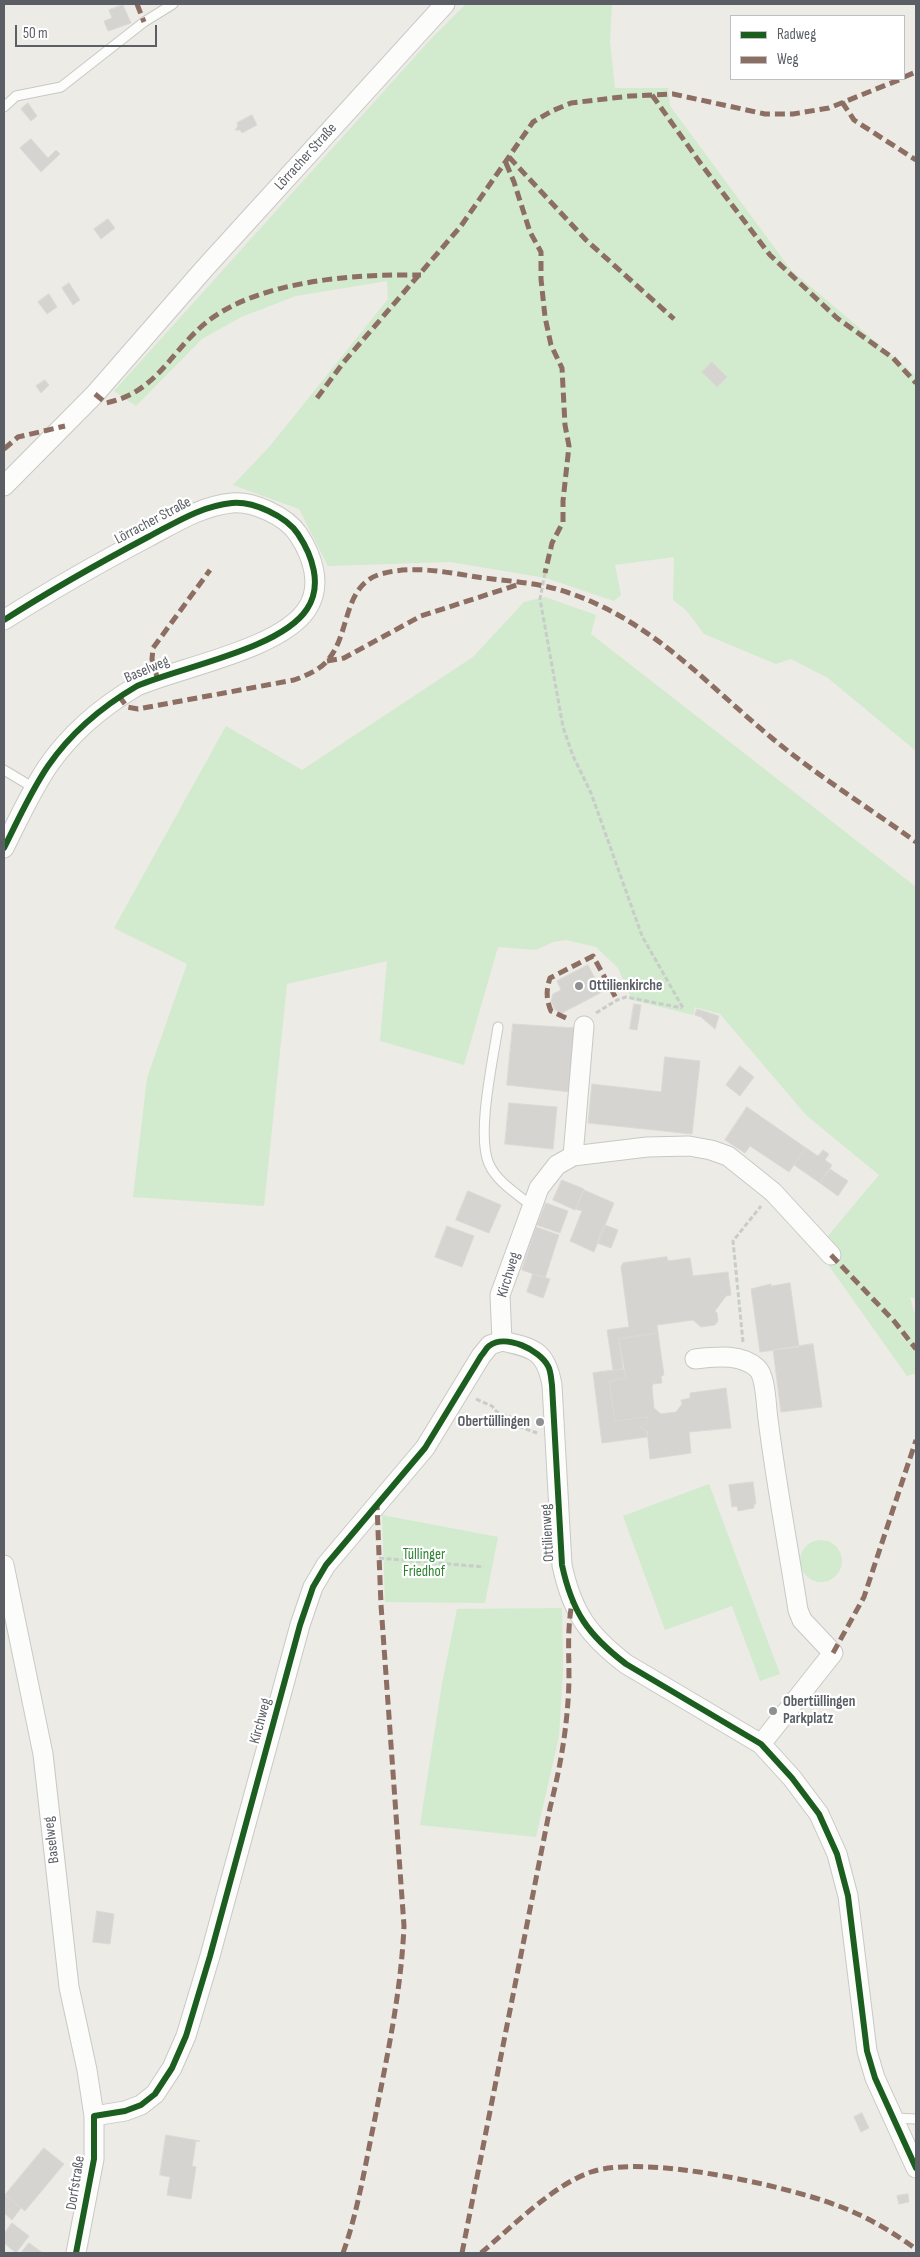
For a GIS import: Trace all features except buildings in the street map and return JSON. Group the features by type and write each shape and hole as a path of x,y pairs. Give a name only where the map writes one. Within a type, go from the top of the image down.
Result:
{"street":[{"name":"Lörracher Straße","path":"4,486 95,394 204,269 445,4"},
{"name":"Lörracher Straße","path":"4,620 46,593 203,508 234,503 258,507 276,516 296,531 308,550 314,568 313,584"},
{"name":"Baselweg","path":"4,848 34,788 48,766 71,738 119,696 157,677 232,653 270,638 292,625 307,609 312,596 313,584"},
{"path":"573,1156 584,1026"},
{"name":"Kirchweg","path":"94,2116 125,2111 141,2105 155,2094 172,2068 186,2036 210,1956 300,1624 313,1587 326,1565 342,1544 425,1448 486,1350 490,1345 502,1341 500,1295 539,1188 557,1165 573,1156 646,1147 696,1146 728,1156 773,1192 830,1255"},
{"name":"Ottilienweg","path":"502,1341 532,1350 549,1367 552,1386 562,1565 572,1603 589,1632 626,1664 761,1744 792,1778 819,1814 837,1854 848,1896 867,2051 875,2078 916,2168"},
{"path":"695,1359 721,1356 745,1360 759,1369 763,1382 771,1445 798,1610 802,1620 834,1653 761,1744"},
{"name":"Baselweg","path":"4,1565 42,1754 69,1987 87,2070 94,2116"},
{"name":"Dorfstraße","path":"76,2253 94,2159 94,2116"}],"lane":[{"path":"4,107 16,96 61,87 144,22 174,4"},
{"path":"4,770 34,788"},
{"path":"498,1027 484,1123 485,1148 489,1164 501,1182 532,1206"},
{"path":"893,2118 916,2118"}],"path":[{"path":"546,573 540,599 563,727 573,756 591,794 642,936 682,1008 626,997 593,1014 584,1026"},
{"path":"745,1360 733,1242 773,1192"},
{"path":"479,1400 492,1406 497,1412 515,1418 520,1427 555,1440"},
{"path":"379,1558 484,1567"}],"green space":[{"path":"466,4 612,4 610,42 615,88 668,88 670,106 791,270 916,376 916,751 828,678 791,659 776,664 704,634 687,611 673,600 674,557 615,565 621,595 614,601 546,578 450,562 328,566 299,509 233,485 270,446 388,299 387,281 296,296 241,317 202,339 136,406 114,391 429,41"},
{"path":"545,597 596,615 591,634 916,887 916,1299 910,1297 916,1318 916,1373 907,1376 817,1249 879,1175 806,1115 720,1014 695,1007 693,1015 632,1000 618,968 596,947 566,940 553,942 536,950 498,947 464,1065 380,1041 387,961 287,984 264,1206 133,1197 147,1078 187,964 114,928 226,726 302,770 473,657 524,602"},
{"path":"709,1484 780,1674 760,1681 732,1606 665,1630 623,1516"},
{"name":"Tüllinger Friedhof","path":"382,1515 498,1537 485,1603 385,1602"},
{"path":"825,1540 833,1543 839,1549 842,1561 839,1573 833,1579 817,1582 809,1579 803,1573 800,1557 803,1549 809,1543"},
{"path":"562,1608 563,1672 559,1736 536,1837 420,1825 442,1684 457,1609"}],"marked path":[{"path":"137,4 144,22"},
{"path":"905,77 916,72"},
{"path":"317,398 343,363 461,226 533,122 552,111 571,103 630,96 673,94 765,114 793,114 829,108 899,80"},
{"path":"652,95 701,164 770,255 837,318 893,358 916,383"},
{"path":"842,102 854,120 916,160"},
{"path":"509,157 586,240 674,319"},
{"path":"506,163 530,232 541,252 541,279 545,317 551,345 562,368 565,425 569,446 563,501 563,522 552,543 545,573"},
{"path":"95,394 106,403 124,398 139,390 208,321 230,307 255,296 282,288 339,278 421,275"},
{"path":"4,449 18,437 65,426"},
{"path":"157,677 152,659 153,648 210,570"},
{"path":"119,696 127,707 138,709 294,680 307,675 323,665 335,650 348,612 359,589 368,580 381,574 393,571 429,570 540,585 592,602 648,634 674,653 790,753 916,842"},
{"path":"327,661 344,658 421,616 520,584"},
{"path":"566,1018 551,1011 547,994 550,978 593,956 617,1000"},
{"path":"831,1255 894,1321 916,1349"},
{"path":"833,1653 864,1597 916,1440"},
{"path":"343,2253 361,2188 388,2049 397,2000 404,1926 381,1605 377,1505"},
{"path":"462,2253 561,1760 568,1695 569,1632 572,1603"},
{"path":"481,2253 533,2208 562,2186 591,2172 615,2167 678,2169 713,2174 812,2197 847,2209 868,2219 916,2249"}],"cycle path":[{"path":"4,620 75,577 168,526 199,511 232,503 249,504 259,507 286,521 293,527 303,542 314,570 315,580 312,600 307,609 294,623 276,635 253,646 137,686 112,702 88,722 66,743 48,766 30,796 4,848"},
{"path":"76,2253 94,2159 94,2116 125,2111 141,2105 155,2094 172,2068 186,2036 210,1956 300,1625 313,1587 326,1565 425,1448 487,1348 496,1342 504,1341 522,1345 538,1354 550,1370 562,1565 571,1596 584,1621 601,1643 626,1664 761,1744 792,1778 819,1814 837,1854 848,1896 867,2051 875,2078 916,2168"}],"place":[{"name":"Ottilienkirche","path":"579,986"},
{"name":"Obertüllingen","path":"540,1422"},
{"name":"Obertüllingen Parkplatz","path":"773,1711"}]}
